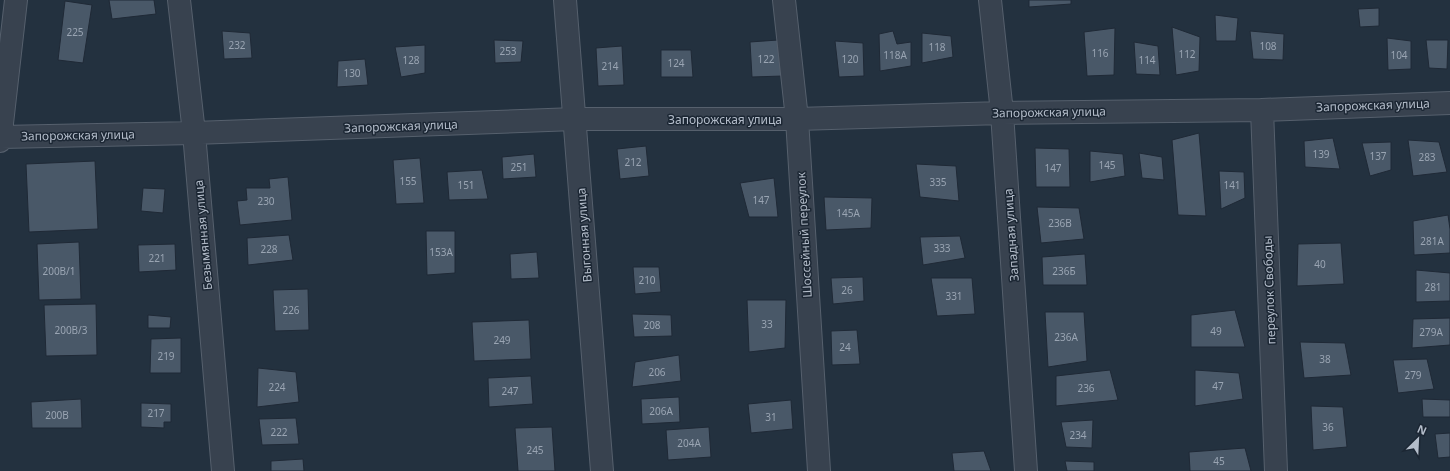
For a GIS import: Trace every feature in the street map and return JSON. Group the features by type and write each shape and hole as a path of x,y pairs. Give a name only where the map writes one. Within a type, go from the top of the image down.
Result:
{"street":[{"path":"0,139 16,0"},
{"name":"Безымянная улица","path":"179,0 194,133 223,471"},
{"name":"Выгонная улица","path":"565,0 602,471"},
{"name":"Шоссейный переулок","path":"784,0 797,118 819,471"},
{"name":"Западная улица","path":"990,0 1002,112 1026,471"},
{"name":"Запорожская улица","path":"0,139 575,119 797,118 1002,112 1262,110 1450,103"},
{"name":"переулок Свободы","path":"1262,110 1276,471"}],"building":[{"path":"109,0 154,0 156,14 112,19"},
{"path":"1029,0 1071,0 1071,4 1029,7"},
{"path":"65,1 92,5 83,63 58,60"},
{"path":"1379,8 1379,26 1360,27 1358,9"},
{"path":"1215,15 1238,18 1236,41 1216,41"},
{"path":"1172,27 1200,37 1199,71 1176,75"},
{"path":"1115,28 1114,75 1087,76 1084,32"},
{"path":"222,31 250,33 252,58 224,59"},
{"path":"893,31 897,44 911,42 911,66 880,71 879,34"},
{"path":"1250,31 1284,34 1283,60 1253,59"},
{"path":"922,33 951,36 953,57 922,63"},
{"path":"1387,38 1411,41 1411,69 1388,70"},
{"path":"494,40 523,41 521,62 495,63"},
{"path":"778,40 783,76 752,77 750,42"},
{"path":"1426,40 1448,40 1447,69 1429,68"},
{"path":"835,41 863,43 864,76 839,77"},
{"path":"1134,42 1158,46 1160,75 1136,74"},
{"path":"425,45 425,73 401,77 395,47"},
{"path":"622,46 624,85 598,86 596,48"},
{"path":"661,50 691,50 693,77 661,77"},
{"path":"365,59 368,85 337,87 338,61"},
{"path":"1199,133 1206,216 1178,215 1172,140"},
{"path":"1333,138 1340,169 1305,167 1304,141"},
{"path":"1408,140 1439,142 1447,172 1413,176"},
{"path":"1391,142 1391,170 1370,176 1362,143"},
{"path":"646,146 649,176 620,179 617,149"},
{"path":"1035,148 1069,149 1070,187 1036,187"},
{"path":"1090,151 1123,154 1125,176 1090,182"},
{"path":"1139,153 1162,157 1164,180 1142,178"},
{"path":"534,154 536,177 503,179 502,157"},
{"path":"420,158 424,203 396,204 393,160"},
{"path":"95,161 98,229 29,232 26,164"},
{"path":"916,164 956,166 959,201 920,197"},
{"path":"482,170 488,199 449,200 447,172"},
{"path":"1219,171 1244,172 1245,198 1221,209"},
{"path":"288,177 292,220 240,225 237,201 247,200 246,188 270,188 269,179"},
{"path":"774,178 778,217 749,217 740,183"},
{"path":"143,188 165,189 163,213 141,211"},
{"path":"824,197 872,198 871,228 826,230"},
{"path":"1037,207 1079,208 1084,239 1041,243"},
{"path":"1448,215 1450,229 1450,253 1414,255 1413,221"},
{"path":"426,231 455,231 455,273 427,275"},
{"path":"289,235 293,260 248,265 247,238"},
{"path":"960,236 965,258 923,265 920,237"},
{"path":"79,242 81,299 39,300 37,244"},
{"path":"1341,243 1344,284 1297,286 1298,244"},
{"path":"175,244 176,270 139,272 138,245"},
{"path":"537,252 539,278 511,279 510,254"},
{"path":"1085,254 1087,285 1043,285 1042,257"},
{"path":"633,267 659,267 661,292 635,294"},
{"path":"1416,270 1450,273 1450,301 1416,302"},
{"path":"863,277 864,301 833,304 831,278"},
{"path":"931,278 972,278 975,314 937,316"},
{"path":"308,289 309,330 275,331 273,290"},
{"path":"747,300 786,300 785,348 749,352"},
{"path":"96,304 97,355 46,356 44,305"},
{"path":"1235,310 1245,347 1191,347 1191,315"},
{"path":"1045,312 1084,312 1087,361 1048,367"},
{"path":"632,314 671,315 672,336 634,337"},
{"path":"148,315 171,317 170,328 148,328"},
{"path":"1450,318 1450,345 1412,348 1413,319"},
{"path":"529,320 531,359 474,361 472,322"},
{"path":"857,330 860,364 832,365 831,331"},
{"path":"181,338 181,373 150,373 151,339"},
{"path":"1300,342 1345,343 1351,375 1304,378"},
{"path":"679,355 681,381 632,387 635,362"},
{"path":"1427,359 1434,389 1398,393 1393,360"},
{"path":"258,368 296,372 299,402 257,407"},
{"path":"1110,370 1118,400 1056,406 1056,376"},
{"path":"1195,370 1239,373 1243,399 1195,406"},
{"path":"531,376 533,404 489,407 488,378"},
{"path":"679,397 680,422 642,424 641,399"},
{"path":"81,399 82,428 32,428 31,402"},
{"path":"1422,399 1450,400 1450,417 1423,417"},
{"path":"791,400 793,429 751,433 748,404"},
{"path":"141,403 171,404 171,422 164,422 164,428 141,427"},
{"path":"1311,406 1343,407 1347,447 1313,450"},
{"path":"296,418 299,444 262,445 259,419"},
{"path":"1093,420 1092,448 1066,447 1061,422"},
{"path":"552,427 555,471 518,471 515,428"},
{"path":"709,427 711,457 668,460 666,430"},
{"path":"1450,433 1450,457 1438,458 1435,434"},
{"path":"1245,448 1251,471 1190,471 1189,452"},
{"path":"984,451 991,471 954,471 952,453"},
{"path":"303,459 304,471 271,471 271,461"},
{"path":"1065,461 1094,462 1094,471 1067,471"}]}
